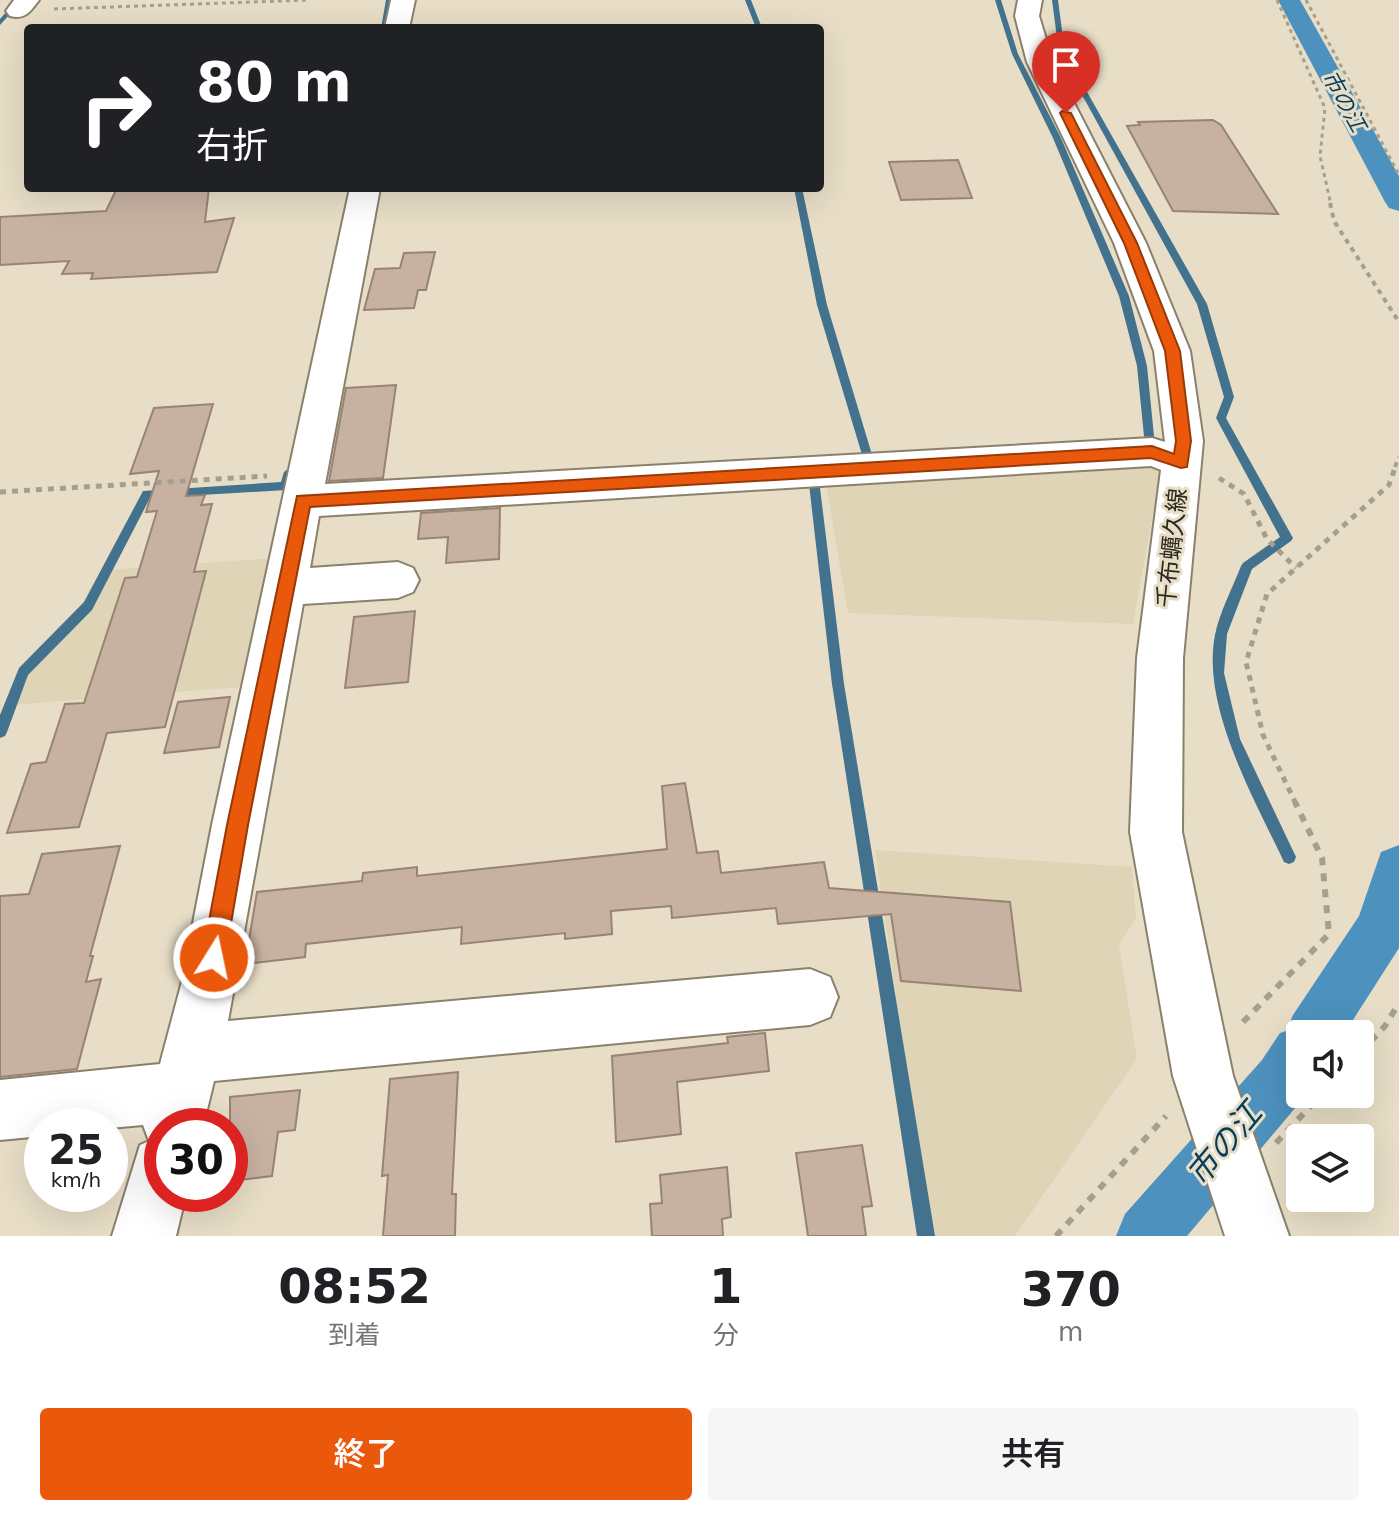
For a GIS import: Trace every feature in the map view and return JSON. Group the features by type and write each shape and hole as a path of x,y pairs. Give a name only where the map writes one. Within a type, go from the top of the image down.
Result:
{"street":[{"path":"398,24 403,0"},
{"name":"千布蠣久線","path":"1030,0 1027,16 1040,62 1130,243 1172,351 1184,441 1160,658 1156,832 1203,1076 1248,1209"},
{"path":"182,1090 209,985 285,587 288,488 364,192"},
{"path":"288,488 872,467 1152,452 1181,462"},
{"path":"285,587 398,580"},
{"path":"0,1110 182,1090 810,997"},
{"path":"144,1236 150,1212"}],"path":[{"path":"23,5 309,0"},
{"path":"1277,0 1325,108 1320,156 1334,221 1399,322"},
{"path":"1306,0 1399,175"},
{"path":"1056,1236 1203,1076 1233,1033 1329,934 1322,858 1263,735 1246,662 1267,594 1389,485 1399,457"},
{"path":"1181,462 1212,473 1244,494 1267,539 1296,568"},
{"path":"0,492 288,488"},
{"path":"1374,1038 1399,1003"}],"shaded area":[{"path":"1149,463 1161,470 1133,624 848,613 825,478"},
{"path":"275,558 253,686 10,705 23,672 88,606 107,570"},
{"path":"875,850 1132,867 1136,918 1119,945 1137,1059 1015,1236 931,1236"}],"building":[{"path":"1213,120 1221,125 1278,214 1173,211 1127,126 1140,125 1138,122"},
{"path":"958,160 972,198 901,200 889,162"},
{"path":"115,192 209,192 205,222 234,218 217,272 91,279 93,273 62,274 69,261 0,265 0,217 106,211"},
{"path":"435,252 426,290 418,290 414,308 364,310 375,269 400,268 404,253"},
{"path":"396,385 383,478 329,481 346,388"},
{"path":"213,404 186,496 205,495 201,505 212,504 194,572 206,571 165,727 107,733 79,827 7,833 31,764 46,762 65,704 84,703 125,578 137,577 157,511 146,512 159,471 130,474 154,408"},
{"path":"500,508 499,559 446,563 448,537 418,539 421,513"},
{"path":"415,611 408,682 345,688 354,617"},
{"path":"230,697 219,747 164,753 178,702"},
{"path":"685,783 697,853 718,851 721,873 824,862 829,888 1010,902 1021,991 901,981 891,914 778,924 776,908 672,918 671,906 611,911 612,934 565,939 565,933 461,944 462,927 306,944 305,957 245,964 257,892 362,881 363,873 417,867 417,876 667,849 662,786"},
{"path":"120,846 90,956 93,956 86,982 101,979 77,1069 0,1077 0,896 29,894 42,854"},
{"path":"765,1033 769,1071 677,1082 681,1134 616,1142 612,1056 728,1043 727,1037"},
{"path":"458,1072 452,1194 456,1194 455,1236 383,1236 388,1175 382,1176 390,1079"},
{"path":"300,1090 295,1130 278,1132 272,1176 248,1179 248,1108 230,1108 230,1097"},
{"path":"862,1145 872,1206 862,1207 866,1236 808,1236 796,1153"},
{"path":"727,1167 731,1217 722,1219 723,1236 652,1236 650,1204 662,1203 660,1175"}],"waterway":[{"path":"0,23 20,0"},
{"path":"385,24 389,0"},
{"path":"748,0 757,24"},
{"path":"998,0 1015,54 1057,138 1124,296 1142,366 1149,436"},
{"path":"1055,0 1062,53 1202,304 1229,397 1221,418 1287,538 1247,566 1221,634 1218,673 1234,739 1289,857"},
{"name":"市の江","path":"1289,0 1399,202"},
{"path":"799,192 822,305 871,468"},
{"path":"0,732 23,672 88,606 147,494 286,486 289,472"},
{"path":"826,483 814,484 838,684 926,1236"},
{"name":"市の江","path":"1321,1020 1381,929 1399,870"},
{"name":"市の江","path":"1147,1236 1286,1074"}],"route":[{"path":"214,958 237,825 303,501 1152,452 1181,462 1184,441 1172,351 1130,243 1066,113"}]}
